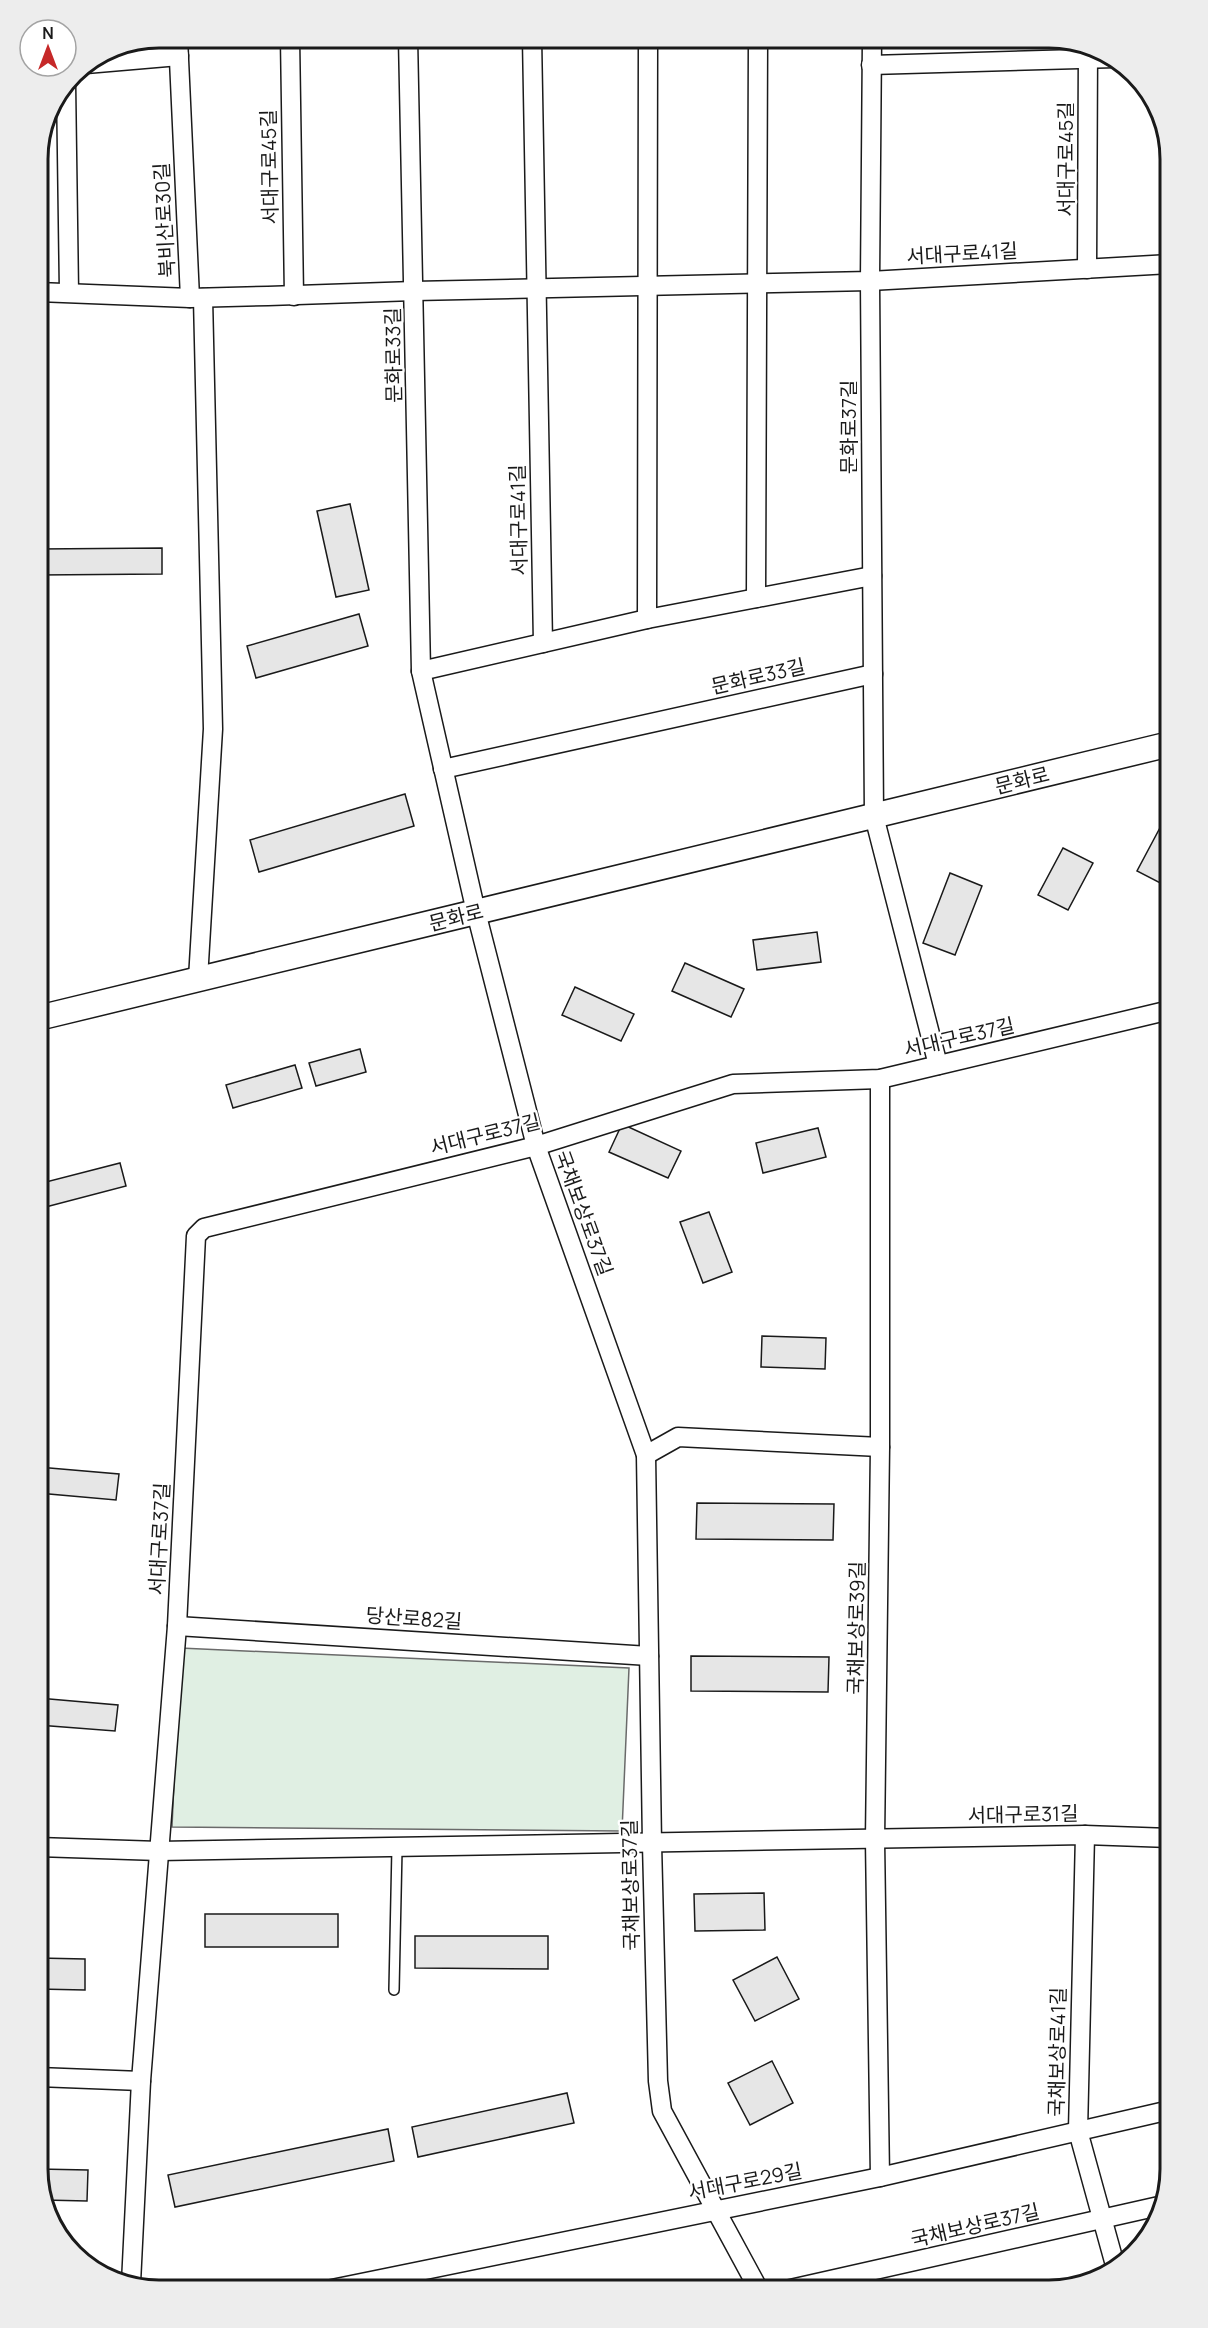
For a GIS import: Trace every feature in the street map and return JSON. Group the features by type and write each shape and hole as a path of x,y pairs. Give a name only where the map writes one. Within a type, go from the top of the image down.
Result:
{"main road":[{"name":"문화로","path":"48,1016 1160,746"}],"street":[{"name":"북비산로30길","path":"111,59 169,48"},
{"name":"북비산로30길","path":"48,292 196,298 179,48"},
{"name":"서대구로45길","path":"290,48 294,296"},
{"name":"문화로33길","path":"408,48 421,671 476,912"},
{"path":"532,48 536,290"},
{"path":"647,619 648,48"},
{"path":"756,598 758,48"},
{"name":"문화로37길","path":"872,48 870,281 874,816"},
{"path":"871,65 1082,53"},
{"name":"서대구로45길","path":"1087,269 1088,55"},
{"path":"66,99 69,292"},
{"name":"서대구로41길","path":"196,298 870,281 1160,265"},
{"name":"서대구로41길","path":"536,290 543,643"},
{"path":"196,298 213,729 198,979"},
{"path":"421,671 647,619 872,576"},
{"name":"문화로33길","path":"443,769 873,674"},
{"path":"874,816 938,1065"},
{"name":"국채보상로37길","path":"476,912 536,1146 646,1455 658,2082 662,2111 753,2280"},
{"name":"서대구로37길","path":"131,2276 141,2081 177,1626 196,1236 204,1228 536,1146 733,1084 880,1079 1160,1012"},
{"name":"국채보상로39길","path":"880,1079 880,1447 876,1840 880,2177"},
{"path":"646,1455 678,1437 880,1447"},
{"name":"당산로82길","path":"177,1626 649,1656"},
{"name":"서대구로31길","path":"48,1847 159,1851 1085,1835 1160,1838"},
{"name":"국채보상로41길","path":"1085,1835 1078,2131 1113,2259"},
{"path":"48,2076 141,2081"},
{"name":"서대구로29길","path":"395,2280 714,2210 880,2177 1160,2112"},
{"name":"국채보상로37길","path":"831,2280 1153,2207"}],"lane":[{"path":"394,1990 397,1848"}],"green space":[{"path":"180,1648 629,1668 622,1831 172,1827"}],"building":[{"path":"350,504 369,590 336,597 317,511"},
{"path":"162,548 162,574 48,575 48,549"},
{"path":"359,614 368,646 256,678 247,646"},
{"path":"405,794 414,826 259,872 250,840"},
{"path":"1160,828 1160,883 1137,871"},
{"path":"1063,848 1093,863 1068,910 1038,895"},
{"path":"950,873 982,886 955,955 923,943"},
{"path":"817,932 821,962 757,970 753,940"},
{"path":"685,963 744,989 731,1017 672,991"},
{"path":"575,987 634,1014 621,1041 562,1015"},
{"path":"360,1049 366,1072 316,1086 309,1063"},
{"path":"295,1065 302,1088 233,1108 226,1085"},
{"path":"622,1124 681,1151 668,1178 609,1152"},
{"path":"818,1128 826,1157 763,1173 756,1143"},
{"path":"120,1163 126,1186 48,1206 48,1181"},
{"path":"709,1212 732,1272 703,1283 680,1222"},
{"path":"762,1336 826,1338 825,1369 761,1367"},
{"path":"48,1468 119,1474 116,1500 48,1494"},
{"path":"697,1503 834,1504 833,1540 696,1539"},
{"path":"691,1656 829,1657 828,1692 691,1691"},
{"path":"48,1699 118,1705 115,1731 48,1726"},
{"path":"764,1893 765,1930 695,1931 694,1894"},
{"path":"205,1914 338,1914 338,1947 205,1947"},
{"path":"415,1936 548,1936 548,1969 415,1968"},
{"path":"777,1957 799,1999 755,2021 733,1980"},
{"path":"48,1958 85,1959 85,1990 48,1989"},
{"path":"772,2061 793,2103 750,2125 728,2083"},
{"path":"567,2093 574,2123 418,2157 412,2127"},
{"path":"388,2129 394,2161 175,2207 168,2175"},
{"path":"48,2169 88,2170 87,2201 53,2200"}]}
